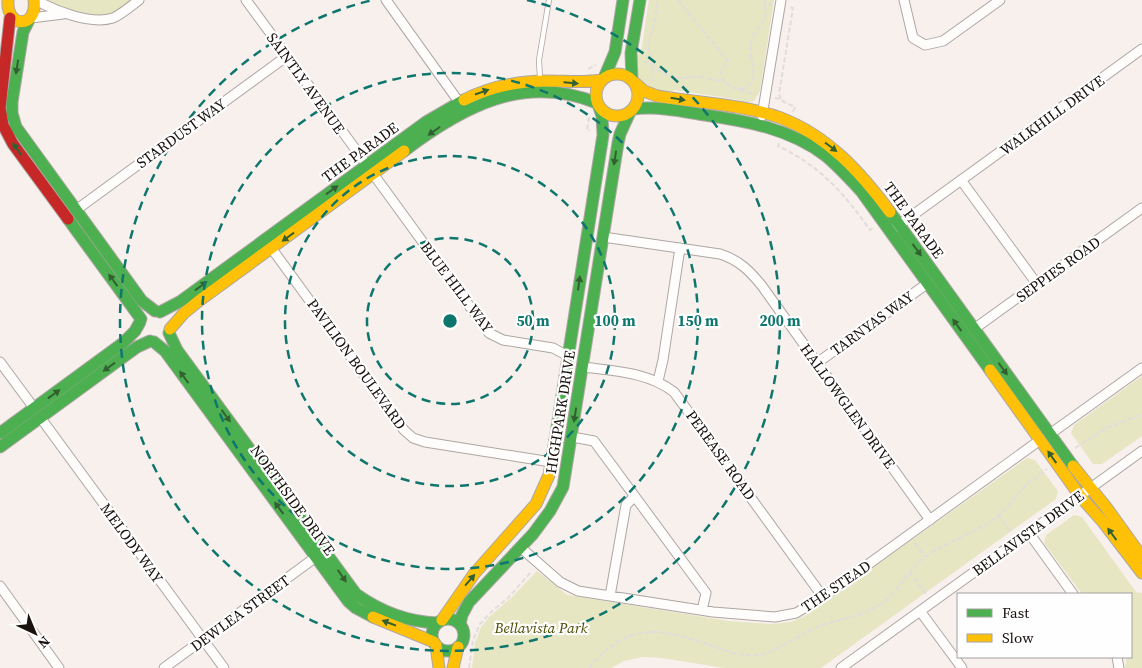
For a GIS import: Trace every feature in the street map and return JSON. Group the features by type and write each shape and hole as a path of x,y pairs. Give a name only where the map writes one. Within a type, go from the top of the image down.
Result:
{"street":[{"path":"0,433 37,413 137,347 162,340 169,331 168,319 142,301 13,144 3,125 0,108 10,29 6,15 8,0"},
{"path":"35,0 63,14"},
{"path":"35,0 36,11 23,32 12,113 21,135 140,321 141,334 152,342"},
{"path":"6,15 19,22 63,14 106,19 120,14 139,0"},
{"name":"SAINTLY AVENUE","path":"246,0 370,170"},
{"path":"386,0 459,102"},
{"path":"603,79 615,74 627,76 633,81 637,88 638,96 637,103 632,111 617,117 604,112 598,105 596,90 615,52 624,0"},
{"path":"633,81 631,53 640,0"},
{"path":"762,118 781,0"},
{"path":"904,0 913,38 925,46 943,41 1000,0"},
{"name":"WALKHILL DRIVE","path":"894,228 1142,49"},
{"name":"STARDUST WAY","path":"71,213 287,56"},
{"name":"THE PARADE","path":"370,170 426,122 478,93 519,82 540,80 578,83 603,79"},
{"name":"THE PARADE","path":"633,81 649,93 762,118 830,159 841,169 894,228 974,329 1045,437 1080,496 1103,522 1142,573"},
{"name":"THE PARADE","path":"158,312 181,301 268,244 370,170 449,121 483,103 512,95 544,92 576,94 598,105"},
{"name":"HIGHPARK DRIVE","path":"440,621 463,588 542,496 549,475 603,135 602,116 598,105"},
{"name":"THE PARADE","path":"632,111 653,106 762,118"},
{"name":"HIGHPARK DRIVE","path":"460,624 463,611 469,601 520,548 558,498 565,476 572,437 618,143 620,134 632,111"},
{"name":"BLUE HILL WAY","path":"370,170 489,333 503,340 553,348 568,356"},
{"path":"961,180 1037,284"},
{"name":"SEPPIES ROAD","path":"974,329 1142,208"},
{"name":"THE PARADE","path":"894,228 928,283 1045,437 1091,488 1142,557"},
{"name":"HALLOWGLEN DRIVE","path":"603,236 720,254 730,257 746,268 754,275 930,520"},
{"name":"THE PARADE","path":"169,331 184,313 268,244"},
{"name":"PAVILION BOULEVARD","path":"268,244 404,430 413,438 425,442 551,462"},
{"path":"658,381 663,360 680,248"},
{"name":"TARNYAS WAY","path":"817,363 928,283"},
{"path":"0,446 37,413 124,343 147,313 158,312"},
{"name":"NORTHSIDE DRIVE","path":"169,331 177,350 320,554 354,607 368,615 418,634 435,643"},
{"name":"NORTHSIDE DRIVE","path":"152,342 165,351 320,554 348,585 364,600 375,606 413,620 440,621"},
{"name":"MELODY WAY","path":"0,362 224,668"},
{"name":"PEREASE ROAD","path":"583,367 644,376 658,381 674,392 823,597"},
{"name":"THE STEAD","path":"520,548 571,589 734,615 786,616 806,608 823,597 1142,368"},
{"path":"572,437 594,440 706,593 702,610"},
{"name":"BELLAVISTA DRIVE","path":"841,668 1142,451"},
{"path":"610,596 626,505 634,497"},
{"path":"1029,533 1072,593"},
{"name":"DEWLEA STREET","path":"164,668 320,554"},
{"path":"0,586 59,668"},
{"path":"920,611 962,668"},
{"path":"435,643 444,650 454,650 458,647 462,643 464,634 460,624 452,619 440,621 432,632 440,668"},
{"path":"453,668 458,647"}],"lane":[{"path":"540,80 539,60 549,0"}],"path":[{"path":"649,93 654,72 648,44 655,20 657,0"},
{"path":"737,90 748,85 754,76 750,43 766,18 765,3"},
{"path":"998,515 1018,541"},
{"path":"909,535 925,557"},
{"path":"469,668 474,640 480,624 508,598 539,564"},
{"path":"909,572 932,602"}],"green space":[{"path":"44,0 134,0 116,12 101,17 58,8"},
{"path":"649,0 774,0 760,91 754,101 744,103 740,100 675,90 660,91 644,83 637,73 637,55 641,52"},
{"path":"1142,376 1142,436 1102,464 1093,464 1071,433 1074,425"},
{"name":"Bellavista Park","path":"1027,458 1035,460 1058,491 1056,499 821,668 724,668 662,658 643,657 624,661 611,668 472,668 475,643 481,627 537,571 567,595 729,621 771,624 791,622 805,616"},
{"path":"1074,515 1082,517 1136,592 1142,593 1142,668 1125,668 1127,658 1132,658 1132,593 1081,593 1044,543 1046,535"}],"traffic: fast":[{"path":"604,78 615,52 623,0"},
{"path":"632,80 631,53 640,0"},
{"path":"29,20 23,32 12,102 12,113 16,127 142,301 155,311"},
{"path":"404,151 448,121 471,109 495,99 519,93 544,92 570,95 597,103"},
{"path":"160,312 181,301 426,122 464,100"},
{"path":"555,440 603,135 602,116 599,107"},
{"path":"633,109 669,109 753,123 798,139 826,156 861,191 990,370"},
{"path":"460,624 462,615 469,602 533,534 550,511 563,487 618,143 630,112"},
{"path":"890,212 1073,466"},
{"path":"68,219 141,319"},
{"path":"0,433 123,343 135,331 140,322"},
{"path":"169,333 177,350 356,594 375,606 395,615 416,621 438,623"},
{"path":"0,447 137,347 150,341"},
{"path":"154,342 165,351 348,601 356,608 373,617"},
{"path":"448,619 454,620 459,624 463,629 464,635 463,641 459,646 454,650 448,651 442,650 437,646 433,641 432,635 433,629 437,624 442,620 448,619"}],"traffic: slow":[{"path":"8,0 12,16 22,22 31,16 34,10 34,0"},
{"path":"621,74 629,77 635,83 638,95 635,107 629,113 613,116 605,113 599,107 596,91 599,83 605,77 621,74"},
{"path":"464,100 494,88 515,84 536,81 581,82 602,80"},
{"path":"634,82 644,91 657,96 720,104 766,113 798,126 814,135 842,157 867,183 890,212"},
{"path":"170,329 184,313 200,300 404,151"},
{"path":"990,370 1080,496 1103,522 1142,573"},
{"path":"442,620 474,574 536,504 549,475 555,440"},
{"path":"1073,466 1106,507 1142,557"},
{"path":"373,617 434,642"},
{"path":"436,645 439,668"},
{"path":"453,668 458,647"}],"traffic: jam":[{"path":"10,18 0,108 3,125 13,144 68,219"}]}
